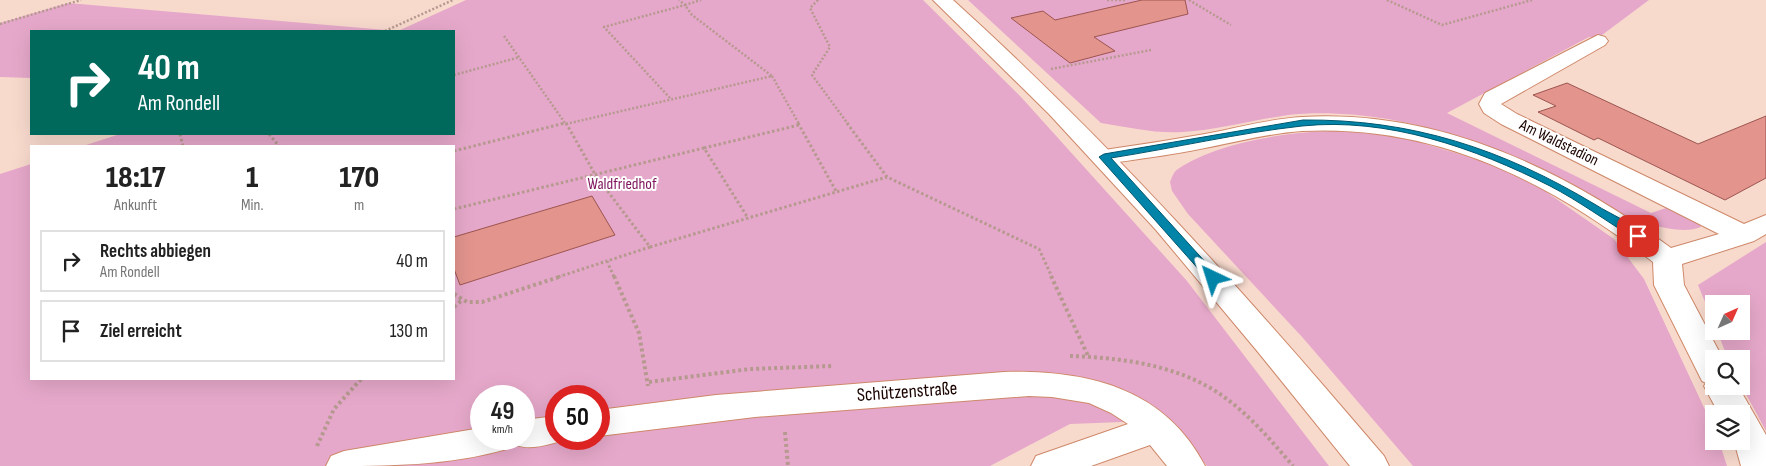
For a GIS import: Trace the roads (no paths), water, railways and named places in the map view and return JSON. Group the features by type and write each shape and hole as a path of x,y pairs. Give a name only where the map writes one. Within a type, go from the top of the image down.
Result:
{"street":[{"path":"942,0 1028,79 1104,157 1273,347 1370,466"},
{"name":"Am Waldstadion","path":"1598,41 1493,98 1490,104 1492,108 1550,140 1755,229"},
{"path":"1104,157 1303,123 1345,123 1397,129 1467,147 1524,169 1555,185 1638,236 1667,259 1669,284 1705,355"},
{"path":"1667,259 1755,229"},
{"name":"Schützenstraße","path":"610,421 783,401 958,388 1055,386 1077,388 1107,396 1143,416 1158,428 1187,466"},
{"path":"1049,466 1158,428"},
{"path":"1750,438 1760,466"},
{"path":"330,458 470,442"}],"park label":[{"name":"Waldfriedhof","path":"622,184"}]}
